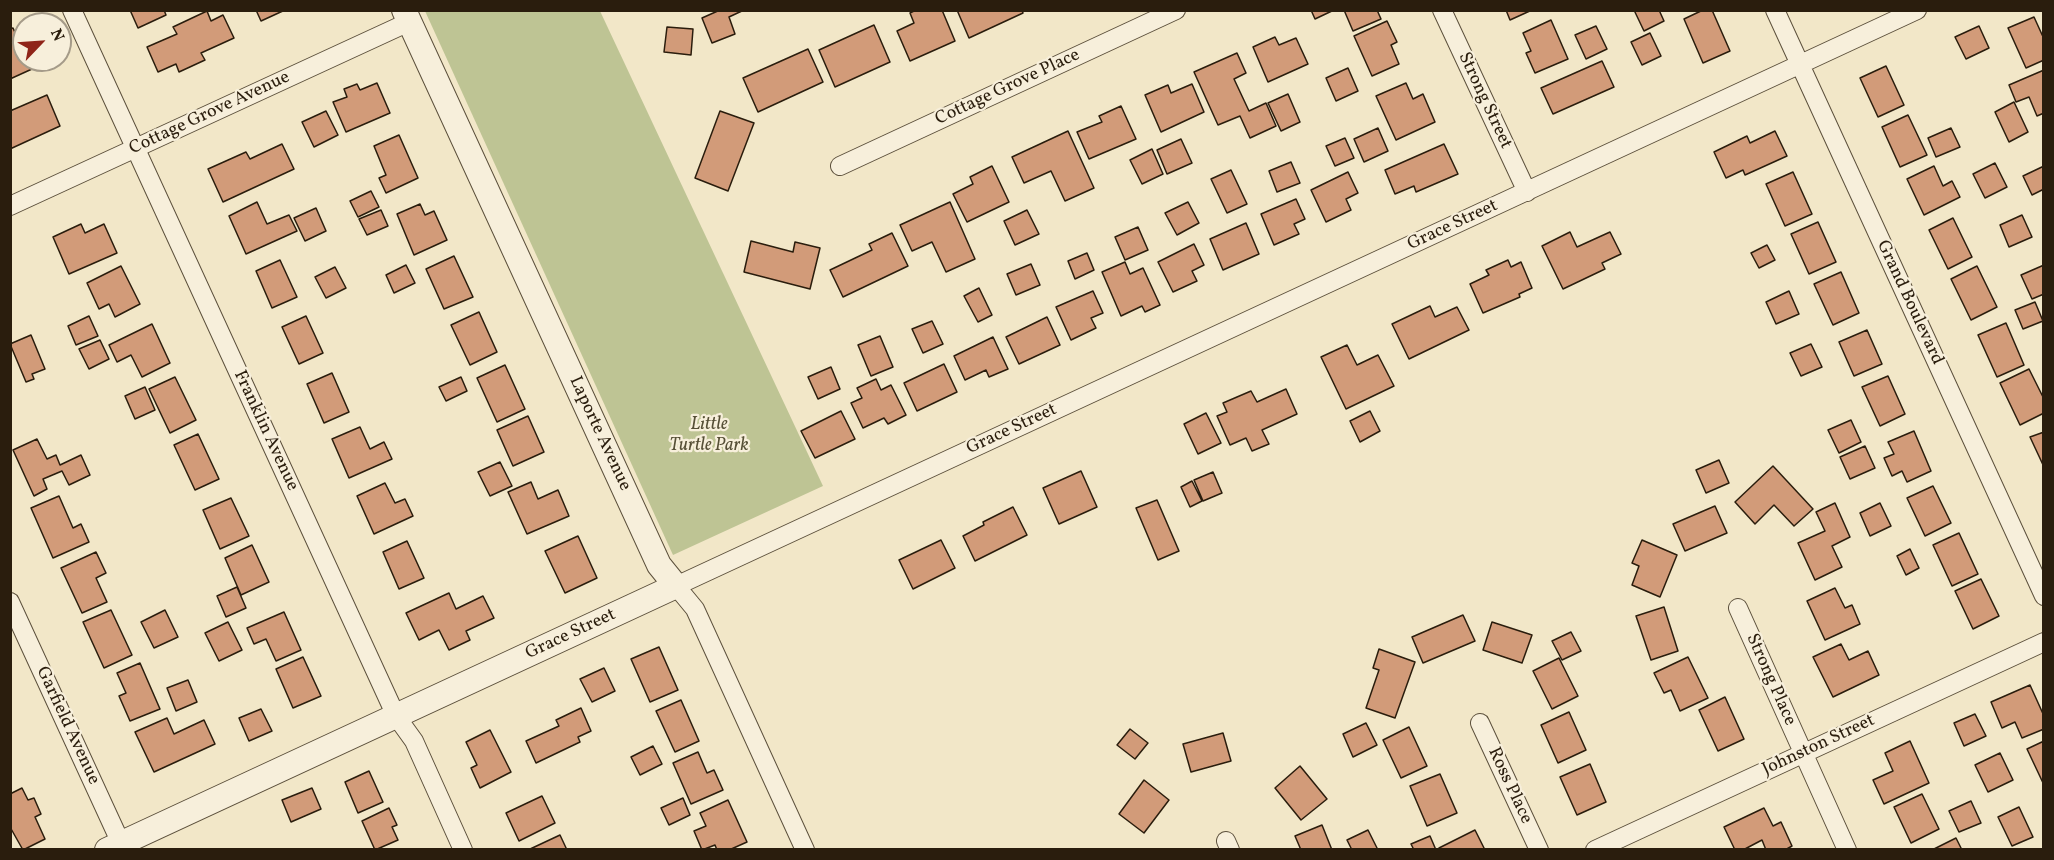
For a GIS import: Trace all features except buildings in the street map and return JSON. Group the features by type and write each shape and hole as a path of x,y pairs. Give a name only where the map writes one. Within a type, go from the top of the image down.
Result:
{"street":[{"name":"Franklin Avenue","path":"72,10 396,716 414,741 463,849"},
{"name":"Cottage Grove Place","path":"840,166 1176,10"},
{"name":"Strong Street","path":"1442,10 1527,192"},
{"name":"Grand Boulevard","path":"1775,10 2043,596"},
{"name":"Grace Street","path":"117,847 1917,10"},
{"name":"Cottage Grove Avenue","path":"10,206 406,16"},
{"name":"Laporte Avenue","path":"406,16 659,565 695,609 805,849"},
{"name":"Garfield Avenue","path":"10,602 117,847"},
{"name":"Strong Place","path":"1738,608 1847,849"},
{"name":"Johnston Street","path":"1595,849 2043,642"},
{"name":"Ross Place","path":"1480,723 1539,849"}],"green space":[{"name":"Little Turtle Park","path":"425,11 600,11 823,486 673,555"}]}
